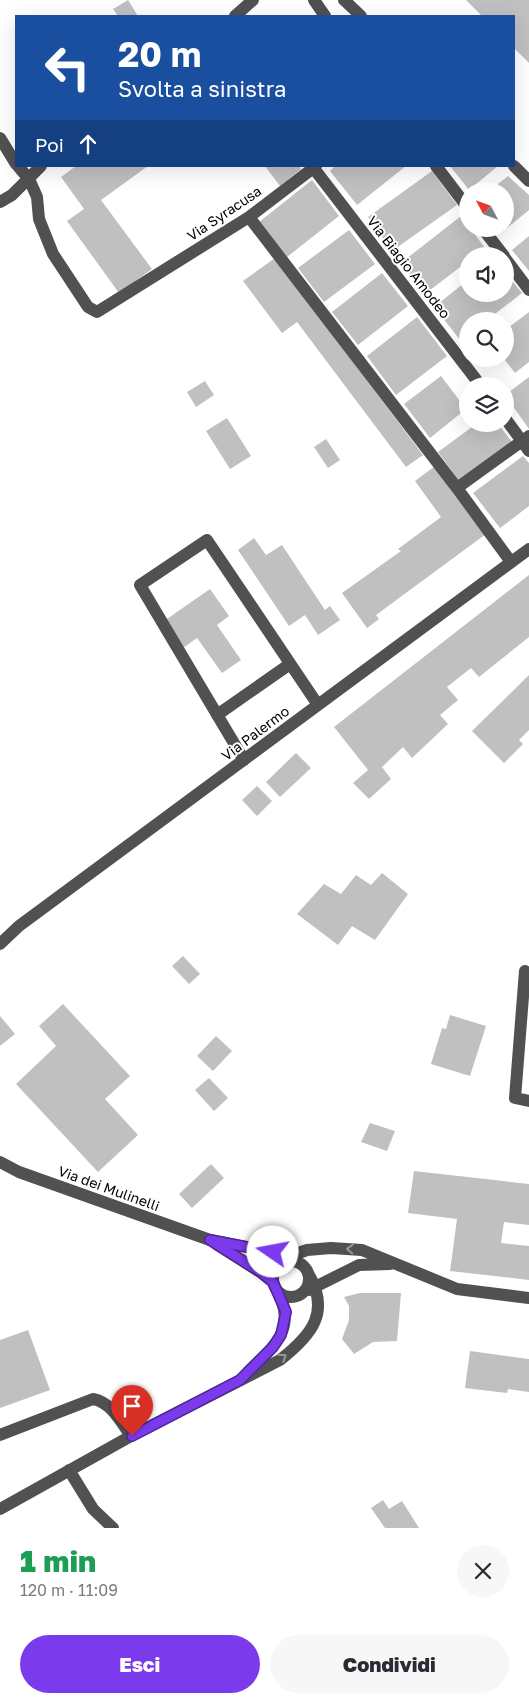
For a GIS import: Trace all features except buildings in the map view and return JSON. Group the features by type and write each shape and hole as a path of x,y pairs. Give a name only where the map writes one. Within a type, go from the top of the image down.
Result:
{"street":[{"path":"236,15 253,0"},
{"path":"314,0 325,15"},
{"path":"344,0 360,15"},
{"path":"0,138 15,162"},
{"path":"19,167 29,179"},
{"path":"0,202 12,195 40,167"},
{"name":"Via Syracusa","path":"29,179 37,197 39,219 53,254 90,310 100,311 249,217 314,167"},
{"name":"Via Biagio Amodeo","path":"314,167 474,377"},
{"path":"437,167 459,196"},
{"path":"515,167 529,181"},
{"path":"249,217 458,488 511,562"},
{"path":"514,270 529,290"},
{"path":"458,488 527,443 514,428"},
{"path":"244,760 140,585 208,540 318,705"},
{"name":"Via Palermo","path":"0,944 20,926 529,549"},
{"path":"218,715 290,664"},
{"path":"525,971 515,1098 529,1101"},
{"name":"Via dei Mulinelli","path":"0,1162 19,1172 210,1240"},
{"path":"0,1508 132,1436 280,1360 299,1345 311,1330 320,1302 316,1286 300,1263 287,1261 259,1249 210,1240"},
{"path":"210,1240 262,1273 288,1297 300,1295 359,1265 396,1264"},
{"path":"240,1380 273,1347 281,1335 286,1312 275,1287 274,1270 298,1252 331,1248 362,1250 457,1289 529,1298"},
{"path":"300,1295 308,1286 308,1273"},
{"path":"0,1435 93,1399 102,1401 111,1409 132,1436"},
{"path":"69,1470 93,1509 113,1528"}],"route":[{"path":"132,1436 240,1380 273,1347 281,1335 286,1321 286,1312 273,1282 210,1240 273,1252"}]}
